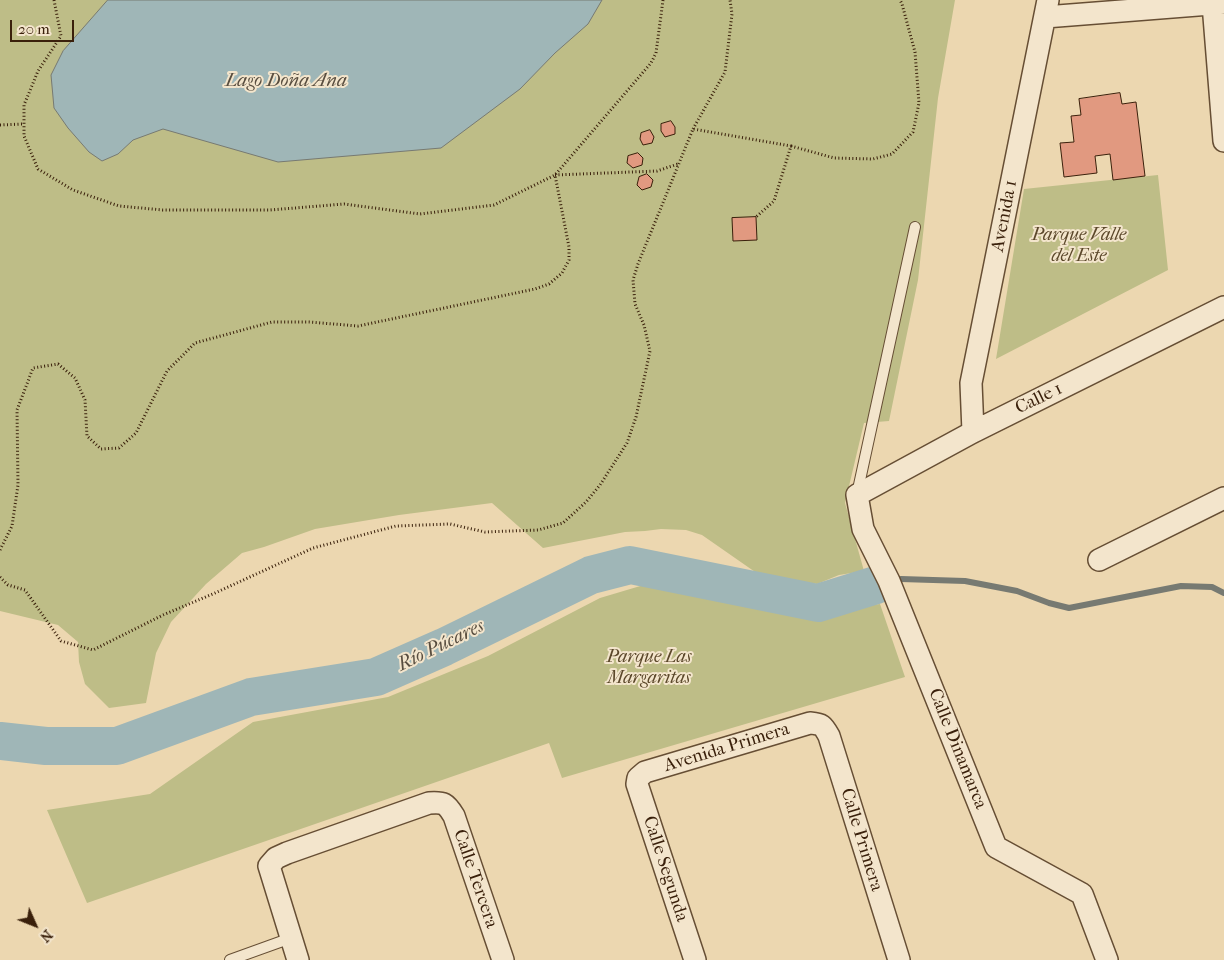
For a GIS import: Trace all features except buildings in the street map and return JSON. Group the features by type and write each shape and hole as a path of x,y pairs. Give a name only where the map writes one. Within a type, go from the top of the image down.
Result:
{"street":[{"path":"1046,9 1219,4 1224,141"},
{"name":"Avenida 1","path":"973,432 971,383 1046,9"},
{"name":"Calle 1","path":"857,495 973,432 1224,307"},
{"name":"Calle Dinamarca","path":"857,495 863,529 889,581 996,847 1082,894 1107,960"},
{"path":"1098,560 1224,498"},
{"name":"Avenida Primera","path":"638,778 645,772 810,723 818,724"},
{"name":"Calle Primera","path":"818,724 823,726 828,736 899,960"},
{"name":"Calle Segunda","path":"638,778 637,784 694,960"},
{"name":"Calle Tercera","path":"291,938 270,866 276,858 429,802 441,802 448,806 454,816 503,960"},
{"path":"291,938 298,960"}],"lane":[{"path":"857,495 915,227"},
{"path":"230,960 291,938"}],"path":[{"path":"54,0 61,36 38,71 24,105 24,136 38,168 73,190 119,206 163,210 270,210 344,204 420,214 494,205 555,175 651,63 656,54 664,0"},
{"path":"0,578 8,585 25,590 61,641 93,650 163,615 313,548 396,526 450,524 485,532 538,530 563,523 586,502 600,485 627,443 636,417 650,350 644,325 635,304 633,280 693,129 725,72 732,14 730,0"},
{"path":"693,129 791,146 834,158 873,159 892,154 913,132 919,103 915,52 900,0"},
{"path":"0,124 23,124"},
{"path":"756,217 774,201 791,146"},
{"path":"555,175 657,171 679,164"},
{"path":"0,550 12,526 18,485 17,410 33,368 58,364 75,378 85,400 87,436 102,449 119,448 136,433 167,371 195,342 272,322 309,322 358,326 549,284 562,273 569,260 569,247 555,175"}],"green space":[{"path":"0,0 955,0 938,98 918,280 889,421 864,423 845,503 864,571 839,575 817,584 758,574 702,535 686,530 661,529 625,532 543,548 492,503 399,515 315,529 242,553 206,584 171,622 156,653 146,703 109,708 85,684 79,662 78,642 58,625 0,611"},
{"name":"Parque Valle del Este","path":"1158,175 1168,270 996,359 1024,189"},
{"name":"Parque Las Margaritas","path":"647,584 795,614 880,604 905,677 562,778 549,743 87,903 47,810 150,794 253,722 388,697 488,656 600,598"}],"water":[{"name":"Lago Doña Ana","path":"108,0 602,0 588,24 555,53 520,89 441,148 278,162 163,129 133,140 118,154 102,161 89,152 54,108 51,75 63,51"}],"waterway":[{"name":"Río Púcares","path":"0,741 46,746 117,746 251,697 376,677 444,647 591,575 630,565 818,603 876,585"},
{"path":"901,579 965,581 1017,591 1069,608 1181,586 1212,587 1224,593"}]}
